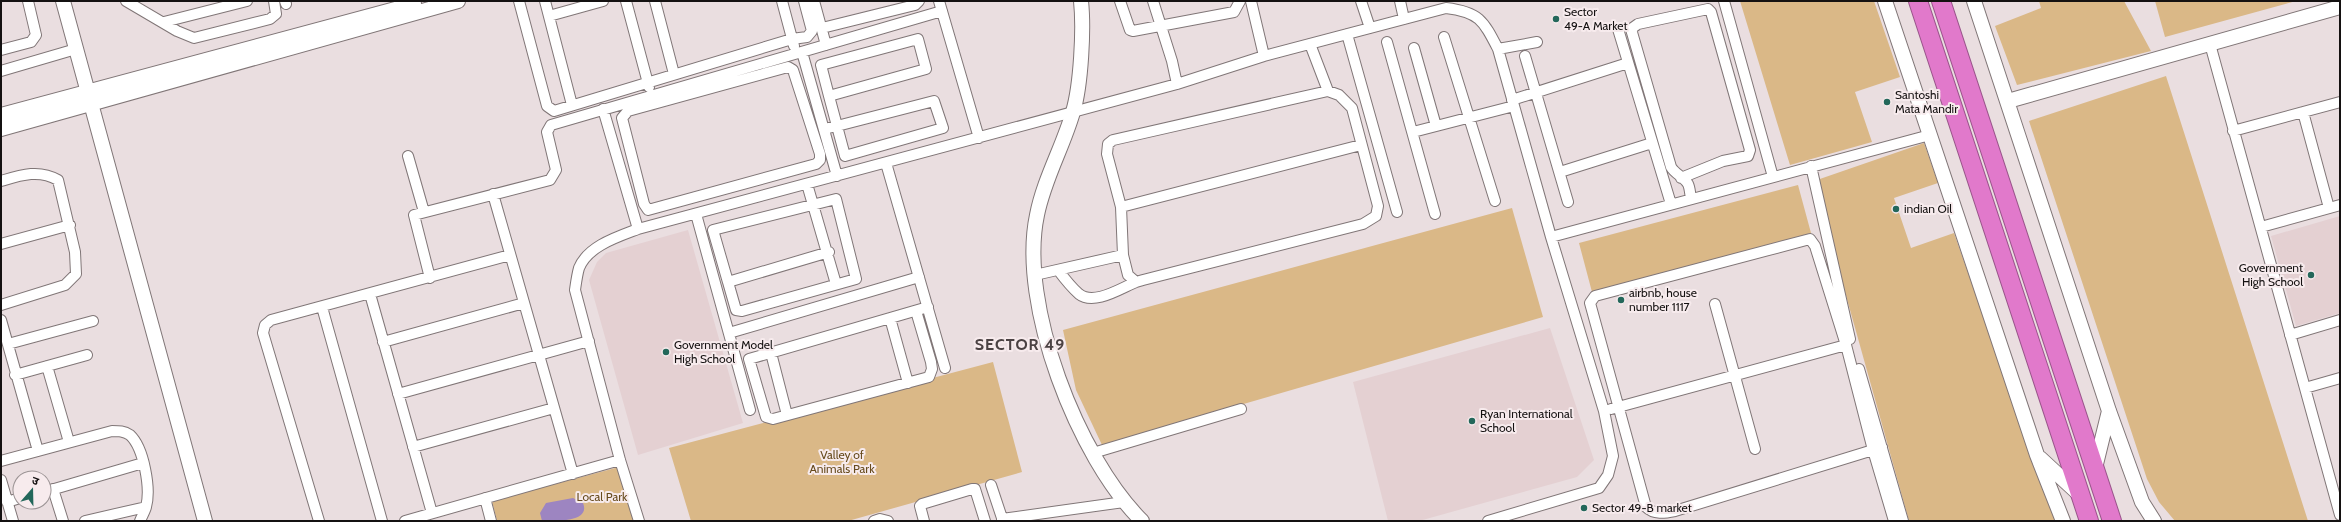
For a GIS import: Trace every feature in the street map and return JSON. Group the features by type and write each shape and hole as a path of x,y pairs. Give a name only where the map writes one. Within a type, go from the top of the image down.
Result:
{"highway":[{"path":"1918,1 2089,521"},
{"path":"1941,1 2112,521"}],"street":[{"path":"1,50 30,42 36,35 28,1"},
{"path":"63,1 205,521"},
{"path":"126,1 189,37 200,37 270,19 276,14 274,1"},
{"path":"164,22 248,1"},
{"path":"1,129 89,98 423,1"},
{"path":"1,115 89,98 458,1"},
{"path":"519,1 547,106 554,111 792,39 806,37 812,31 804,1"},
{"path":"545,1 572,105"},
{"path":"549,16 603,1"},
{"path":"626,1 650,95"},
{"path":"655,1 674,74"},
{"path":"782,1 792,39 799,52 824,129 836,176"},
{"path":"814,1 826,45"},
{"path":"822,28 915,5 919,1"},
{"path":"939,1 979,138"},
{"path":"1081,1 1083,24 1073,112 1048,178 1036,216 1033,248 1035,275 1046,336 1057,374 1093,453 1124,502 1142,521"},
{"path":"1120,1 1130,30 1162,27 1234,12 1240,1"},
{"path":"1153,1 1172,61 1177,84"},
{"path":"1251,1 1264,56"},
{"path":"1360,1 1370,28"},
{"path":"1400,1 1404,20"},
{"path":"1724,1 1773,176"},
{"path":"1885,1 2037,455 2063,521"},
{"path":"1974,1 2109,411 2142,502 2154,521"},
{"path":"2008,101 2340,7"},
{"path":"639,521 620,460 575,290 579,268 588,254 592,251 638,229 1177,84 1264,56 1404,20 1430,10 1446,8 1459,10 1474,15 1485,23 1498,49 1551,237 1604,411 1612,456 1608,475 1599,488 1488,521"},
{"path":"1681,178 1723,161 1748,156 1750,150 1711,12 1708,9 1638,24 1631,29 1671,167 1681,178 1688,183 1690,198"},
{"path":"430,278 414,218 416,214 550,180 556,170 547,132 551,125 650,95 942,12"},
{"path":"1618,29 1671,204"},
{"path":"1347,34 1397,212"},
{"path":"1444,37 1468,119 1495,201"},
{"path":"824,129 837,126 934,101 943,128 846,156 837,126 829,96 822,65 918,39 926,69 829,96"},
{"path":"1387,42 1435,214"},
{"path":"1498,49 1537,42"},
{"path":"1310,44 1328,91"},
{"path":"2210,44 2290,335 2337,496 2340,515"},
{"path":"1414,48 1436,126"},
{"path":"1,71 76,49"},
{"path":"1525,56 1568,202"},
{"path":"1412,132 1468,119 1513,103 1536,92 1628,62"},
{"path":"788,67 793,70 820,154 820,160 816,164 785,172 648,210 644,204 624,125 623,114 628,110 788,67"},
{"path":"1058,270 1080,295 1096,298 1136,282 1370,221 1376,216 1378,206 1352,108 1339,94 1328,91 1113,140 1108,144 1107,154 1121,207 1123,255 1128,275 1136,282"},
{"path":"2233,131 2340,102"},
{"path":"603,109 638,229"},
{"path":"2303,112 2330,208"},
{"path":"1551,237 1690,198 1930,135"},
{"path":"1560,172 1652,143"},
{"path":"1121,207 1361,145"},
{"path":"408,156 424,212"},
{"path":"886,163 945,368"},
{"path":"1811,166 1894,521"},
{"path":"1,181 36,172 48,174 58,180 70,225 75,252 76,274 65,285 1,306"},
{"path":"785,172 790,189"},
{"path":"807,184 829,252 836,284"},
{"path":"493,194 573,474"},
{"path":"836,198 856,279 742,311 736,310 733,304 728,282 712,230 836,198"},
{"path":"2261,227 2340,205"},
{"path":"696,214 750,410"},
{"path":"1,244 70,225"},
{"path":"1877,449 1677,516 1654,513 1646,507 1590,306 1591,299 1595,296 1806,239 1813,241 1877,449 1903,521"},
{"path":"728,282 829,252"},
{"path":"1035,275 1123,255"},
{"path":"318,521 263,333 264,325 271,320 510,256"},
{"path":"729,334 919,278"},
{"path":"370,294 432,513"},
{"path":"383,342 524,303"},
{"path":"1715,304 1755,449"},
{"path":"322,307 382,521"},
{"path":"916,311 932,369 928,377 773,419 766,417 749,359 928,307"},
{"path":"890,318 908,383"},
{"path":"1,320 15,375 38,451"},
{"path":"2290,335 2340,320"},
{"path":"8,344 93,321"},
{"path":"398,394 589,341"},
{"path":"1604,411 1734,377 1846,345"},
{"path":"771,353 787,415"},
{"path":"15,375 87,354"},
{"path":"47,366 69,442"},
{"path":"2305,388 2340,378"},
{"path":"413,447 554,408"},
{"path":"1093,453 1241,409"},
{"path":"2095,468 2109,411"},
{"path":"1,462 112,431 123,431 130,436 137,446 148,482 146,507 140,521"},
{"path":"2037,455 2081,496"},
{"path":"405,521 620,460"},
{"path":"52,489 143,463"},
{"path":"1,480 13,521"},
{"path":"991,485 1002,520 1124,502"},
{"path":"924,521 920,506 922,504 972,489 975,489 978,495 986,521"},
{"path":"52,497 62,521"},
{"path":"485,498 491,521"},
{"path":"7,502 12,500"},
{"path":"85,521 146,507"},
{"path":"874,521 880,519 888,521"}],"shaded area":[{"name":"Government High School","path":"2340,216 2340,313 2296,326 2271,236"},
{"name":"Government Model High School","path":"688,230 743,423 638,455 589,280 597,262 606,253"},
{"name":"Ryan International School","path":"1550,328 1594,460 1577,477 1419,521 1388,521 1353,382"},
{"path":"573,498 583,503 584,509 582,514 571,519 542,521 540,513 546,503"}],"green space":[{"path":"1740,1 1874,1 1900,77 1855,92 1872,142 1790,165"},
{"path":"2039,1 2124,1 2151,51 2017,85 1995,26 2041,8"},
{"path":"2155,1 2296,1 2165,37"},
{"path":"2166,76 2308,521 2175,521 2159,502 2147,479 2029,121"},
{"path":"1924,143 1938,183 1894,198 1911,248 1954,233 2055,521 1909,521 1814,181"},
{"path":"1798,185 1811,233 1592,292 1579,243"},
{"path":"1512,208 1543,317 1102,445 1076,390 1063,330"},
{"name":"Valley of Animals Park","path":"993,362 1022,472 848,521 691,521 669,448"},
{"name":"Local Park","path":"619,467 635,521 497,521 492,501"}],"place":[{"name":"Sector 49-A Market","path":"1556,19"},
{"name":"Santoshi Mata Mandir","path":"1887,102"},
{"name":"indian Oil","path":"1896,209"},
{"name":"Government High School","path":"2311,275"},
{"name":"airbnb, house number 1117","path":"1621,300"},
{"name":"Government Model High School","path":"666,352"},
{"name":"Ryan International School","path":"1472,421"},
{"name":"Sector 49-B market","path":"1584,508"}],"district":[{"name":"SECTOR 49","path":"1020,344"}]}
